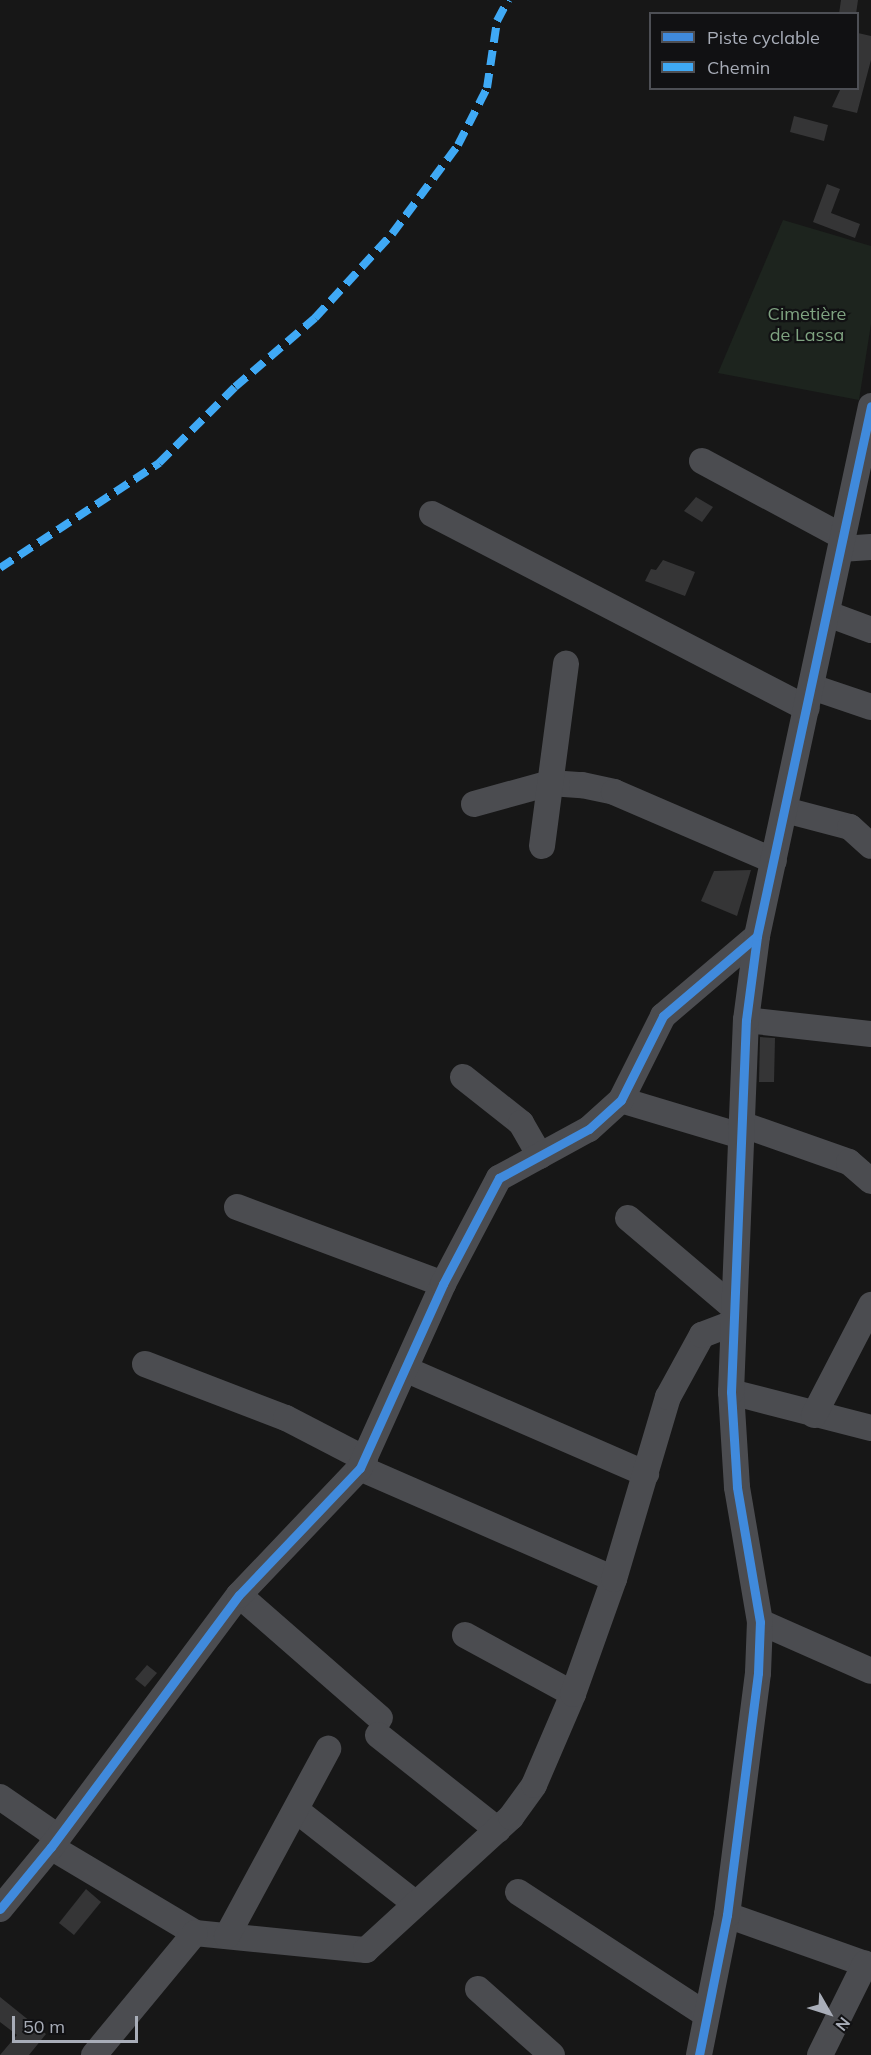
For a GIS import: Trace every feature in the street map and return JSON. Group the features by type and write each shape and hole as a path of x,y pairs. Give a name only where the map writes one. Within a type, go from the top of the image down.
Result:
{"street":[{"path":"699,2055 727,1916 758,1673 760,1622 736,1487 731,1392 746,1020 757,936 871,406"},
{"path":"702,461 842,543 871,547"},
{"path":"432,514 809,698 871,707"},
{"path":"828,614 871,630"},
{"path":"542,846 566,664"},
{"path":"474,804 550,783 614,792 774,861"},
{"path":"785,810 850,827 871,846"},
{"path":"0,1909 55,1842 239,1595 362,1464 443,1284 499,1178 589,1129 621,1100 663,1016 757,936"},
{"path":"746,1020 871,1034"},
{"path":"463,1077 521,1124 540,1156"},
{"path":"621,1100 741,1130 849,1162 871,1181"},
{"path":"237,1207 443,1284"},
{"path":"628,1218 733,1315"},
{"path":"814,1415 871,1305"},
{"path":"0,1797 55,1842 195,1933 366,1950 498,1830 534,1785 573,1694 614,1579 668,1397 702,1335 733,1315"},
{"path":"145,1364 286,1418 362,1464 614,1579"},
{"path":"405,1369 646,1474"},
{"path":"731,1392 871,1428"},
{"path":"239,1595 379,1726 498,1830"},
{"path":"760,1622 871,1671"},
{"path":"465,1635 573,1694"},
{"path":"226,1936 328,1749"},
{"path":"296,1809 416,1904"},
{"path":"518,1892 707,2015"},
{"path":"727,1916 868,1965 820,2055"},
{"path":"94,2055 195,1933"},
{"path":"477,1989 552,2055"}],"green space":[{"name":"Cimetière de Lassa","path":"783,220 871,246 871,324 859,400 718,373"}],"building":[{"path":"841,0 858,0 856,12 839,12"},
{"path":"859,33 871,36 871,60 857,113 832,107 840,90 859,90"},
{"path":"794,116 828,125 824,141 790,132"},
{"path":"827,184 840,189 831,213 860,224 855,238 813,222"},
{"path":"696,497 713,507 702,522 684,511"},
{"path":"663,560 695,572 685,596 645,581 651,569 656,570"},
{"path":"751,870 737,916 701,901 714,871"},
{"path":"760,1037 775,1038 774,1082 759,1082"},
{"path":"147,1665 157,1673 145,1687 135,1679"},
{"path":"86,1889 101,1902 74,1935 59,1923"},
{"path":"0,1997 46,2034 29,2055 0,2055 17,2035 0,2022"}],"marked path":[{"path":"0,568 159,463 235,387 315,318 392,234 458,145 487,88 497,21 508,0"}],"cycle path":[{"path":"699,2055 727,1915 758,1673 760,1622 737,1487 731,1392 746,1020 757,936 871,406"},
{"path":"0,1909 51,1847 239,1595 360,1468 443,1284 499,1178 589,1129 621,1100 663,1016 757,936"}]}
